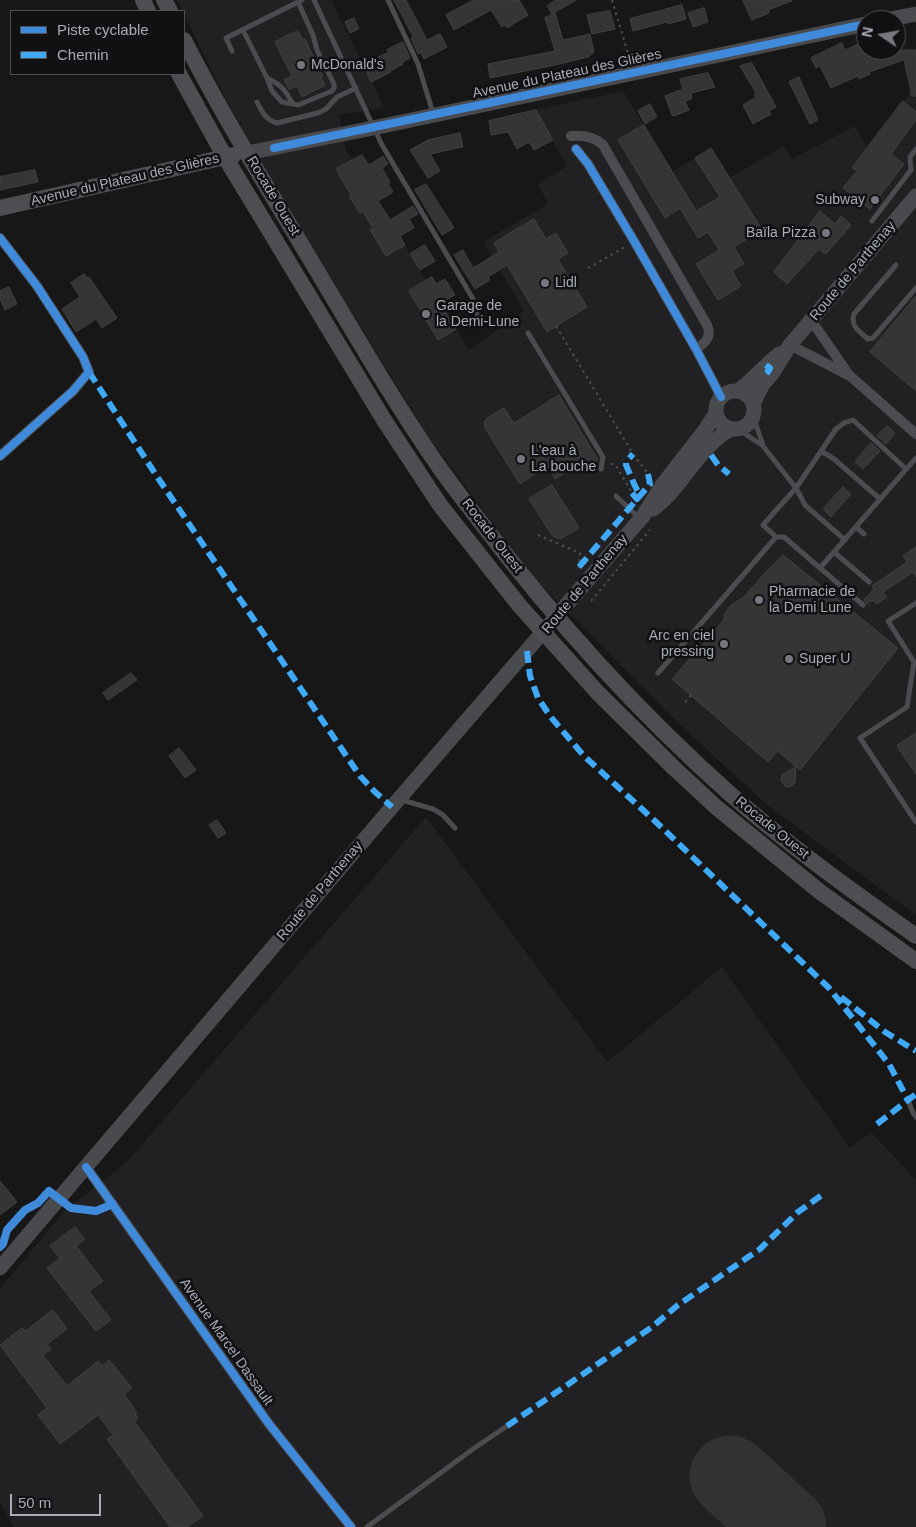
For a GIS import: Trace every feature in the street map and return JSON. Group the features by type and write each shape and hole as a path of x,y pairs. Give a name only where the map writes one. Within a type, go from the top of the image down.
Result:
{"main road":[{"name":"Avenue du Plateau des Glières","path":"0,208 225,157 373,128 856,26"},
{"name":"Rocade Ouest","path":"185,42 247,153 371,361 438,465 502,551 557,618 612,679 673,742 728,792 800,850 916,936"},
{"name":"Rocade Ouest","path":"180,75 225,157 384,420 440,505 479,556 543,633 633,729 716,807 819,891 916,961"},
{"name":"Route de Parthenay","path":"753,410 763,384 772,374 790,345 916,196"},
{"name":"Route de Parthenay","path":"738,391 790,345"},
{"path":"738,391 748,396 753,410 749,424 735,429 721,422 716,413 717,404 721,397 727,393 738,391"},
{"name":"Route de Parthenay","path":"0,1268 642,517 663,484 716,413"},
{"name":"Route de Parthenay","path":"642,517 664,501 715,440 735,429"}],"street":[{"path":"571,136 593,138 603,145 710,330 709,336 703,345 696,349"},
{"path":"576,150 588,164 634,241 696,349 721,397"},
{"path":"0,238 37,286 83,358 89,372 73,391 0,456"},
{"path":"811,320 849,375 916,434"},
{"path":"790,345 849,375"},
{"name":"Avenue Marcel Dassault","path":"86,1167 269,1424 351,1527"}],"lane":[{"path":"314,0 382,145 473,298 478,313 475,324"},
{"path":"388,0 418,64 433,115"},
{"path":"232,52 226,38 300,1 317,50 334,84 334,88 332,91 303,104 282,102 272,90 243,30"},
{"path":"267,78 279,84 293,104"},
{"path":"257,102 265,117 277,122 318,114 326,109 337,97 356,88"},
{"path":"872,221 911,170 910,157 916,149"},
{"path":"896,265 854,314 852,320 854,326 868,339 873,338 916,288"},
{"path":"528,333 603,457 601,466"},
{"path":"753,410 763,446"},
{"path":"863,605 784,537 776,537 763,526 796,488 836,429 844,423 853,420 906,469"},
{"path":"735,429 763,446 796,488 805,505 844,540"},
{"path":"821,450 880,499"},
{"path":"820,568 916,458"},
{"path":"616,496 642,517"},
{"path":"856,527 864,534"},
{"path":"658,673 776,537"},
{"path":"834,552 870,582"},
{"path":"916,603 888,621 914,662 907,707 860,738 916,822"},
{"path":"399,799 433,809 444,815 455,828"},
{"path":"908,1100 916,1117"},
{"path":"366,1527 507,1426"}],"path":[{"path":"612,0 634,72"},
{"path":"588,268 634,241"},
{"path":"556,326 633,454 648,474"},
{"path":"601,466 615,464 632,494"},
{"path":"538,535 580,553 579,567 574,574"},
{"path":"685,702 691,695"}],"shaded area":[{"path":"177,0 331,0 384,107 339,115 346,150 469,350 524,311 483,242 548,204 538,184 567,166 535,110 623,91 672,172 711,148 730,178 784,146 792,159 855,126 867,148 916,85 916,915 766,804 673,718 529,573 426,433 308,242 227,102 185,16 185,10 182,10"},
{"path":"426,817 607,1062 722,967 850,1148 871,1132 916,1180 916,1527 14,1527 0,1503 0,1289 65,1210 125,1164"}],"building":[{"path":"394,0 406,0 427,40 440,34 447,47 424,59 421,52 418,54 411,38 413,37"},
{"path":"474,0 519,0 528,15 507,28 505,25 502,27 491,10 454,30 446,15"},
{"path":"556,0 576,0 552,14 547,6"},
{"path":"743,0 792,1 768,10 769,13 752,20"},
{"path":"682,5 686,19 633,31 630,19"},
{"path":"704,8 708,22 693,27 688,13"},
{"path":"610,11 615,29 592,34 587,15"},
{"path":"555,13 563,40 590,34 594,52 588,57 490,78 488,64 555,51 545,18"},
{"path":"354,18 359,29 350,33 345,22"},
{"path":"298,31 303,40 305,39 323,76 321,77 325,85 302,97 297,86 289,89 284,80 292,76 275,42"},
{"path":"403,42 410,58 402,62 403,64 391,72 371,82 363,64 389,52 387,50"},
{"path":"842,43 845,50 856,45 856,60 904,60 869,72 870,74 859,79 858,76 831,88 820,66 816,68 811,58"},
{"path":"906,50 916,50 916,96 912,96 904,60 906,60"},
{"path":"752,63 776,107 769,111 771,114 753,124 743,105 756,97 754,94 756,93 740,66"},
{"path":"708,73 715,87 691,93 692,99 685,101 689,110 674,116 672,115 665,96 683,89 680,79"},
{"path":"799,77 818,120 810,124 789,82"},
{"path":"903,101 916,112 916,120 891,154 904,164 870,209 843,188 857,171 852,168"},
{"path":"650,104 657,117 645,124 638,111"},
{"path":"536,110 553,140 534,150 529,142 517,149 508,132 491,135 489,121"},
{"path":"644,125 696,211 720,197 695,158 711,148 762,230 734,247 744,264 732,271 741,286 718,300 696,264 719,250 708,232 698,238 680,208 665,218 618,140"},
{"path":"460,133 463,147 430,154 440,171 428,178 410,150 428,140"},
{"path":"362,155 369,165 383,156 388,164 382,168 393,192 378,201 390,220 413,206 418,214 409,219 414,228 400,236 405,245 386,256 370,230 373,228 363,212 360,213 349,196 351,195 336,169"},
{"path":"35,170 38,182 0,190 0,177"},
{"path":"426,184 454,228 442,235 415,190"},
{"path":"820,211 835,224 841,216 851,225 826,254 819,249 787,284 774,272"},
{"name":"Lidl","path":"534,219 546,239 556,233 568,253 558,259 587,307 547,332 507,265 488,277 490,280 475,289 454,255 463,250 473,268 499,252 494,243"},
{"path":"425,245 435,261 420,270 410,254"},
{"path":"84,274 87,278 89,277 117,318 102,328 96,319 76,332 62,309 80,297 71,283"},
{"path":"432,277 436,284 445,279 455,295 440,303 456,329 438,340 409,291"},
{"path":"9,287 17,304 5,310 0,299 0,291"},
{"path":"916,296 916,391 870,352"},
{"path":"559,395 598,460 587,467 584,461 555,479 548,466 520,484 485,428 484,422 487,418 504,408 514,423"},
{"path":"887,426 895,433 886,444 877,436"},
{"path":"871,443 880,451 863,469 855,462"},
{"path":"552,485 579,528 562,538 556,538 551,534 529,499"},
{"path":"843,487 851,494 831,517 823,509"},
{"path":"916,547 916,577 913,572 883,592 887,597 877,604 872,600 867,604 864,600 874,589 872,586 907,562 903,556"},
{"name":"Super U","path":"783,555 898,648 800,770 778,751 768,762 672,679 723,621 725,613 731,605 744,597"},
{"path":"131,673 137,680 108,700 103,693"},
{"path":"916,733 916,774 897,746"},
{"path":"179,748 196,770 185,778 169,756"},
{"path":"796,767 795,783 790,787 785,786 781,781 782,775"},
{"path":"217,820 226,833 218,838 209,825"},
{"path":"0,1181 17,1202 0,1215"},
{"path":"75,1227 85,1239 76,1246 103,1281 89,1291 111,1320 96,1331 47,1268 60,1258 50,1246"},
{"path":"53,1310 67,1329 47,1344 51,1349 43,1355 67,1386 98,1361 102,1366 109,1360 132,1388 124,1394 137,1413 135,1414 138,1418 134,1421 203,1516 187,1527 170,1527 107,1439 113,1435 98,1415 60,1444 38,1415 47,1408 0,1345 22,1328 25,1331"}],"runway":[{"path":"730,1476 786,1527"}],"marked path":[{"path":"766,365 770,368 768,371 772,374"},
{"path":"89,372 160,481 360,776 392,807"},
{"path":"632,493 637,499 640,495 626,465 626,462 633,454"},
{"path":"711,455 718,465 729,474"},
{"path":"579,567 650,484 648,474"},
{"path":"527,651 530,676 538,698 550,716 584,756 655,821 829,988 889,1064 908,1100"},
{"path":"841,997 885,1032 916,1051"},
{"path":"877,1124 916,1094"},
{"path":"507,1426 652,1327 678,1305 760,1249 798,1212 822,1195"}],"cycle path":[{"path":"274,148 856,26"},
{"path":"576,149 588,164 634,241 696,349 721,397"},
{"path":"0,238 37,286 83,357 89,372 73,391 0,456"},
{"path":"86,1167 269,1424 351,1527"},
{"path":"0,1247 3,1244 7,1230 25,1210 38,1203 49,1191 71,1208 96,1211 113,1204"}],"place":[{"name":"McDonald's","path":"301,65"},
{"name":"Subway","path":"875,200"},
{"name":"Baïla Pizza","path":"826,233"},
{"name":"Lidl","path":"545,283"},
{"name":"Garage de la Demi-Lune","path":"426,314"},
{"name":"L'eau à La bouche","path":"521,459"},
{"name":"Pharmacie de la Demi Lune","path":"759,600"},
{"name":"Arc en ciel pressing","path":"724,644"},
{"name":"Super U","path":"789,659"}]}
